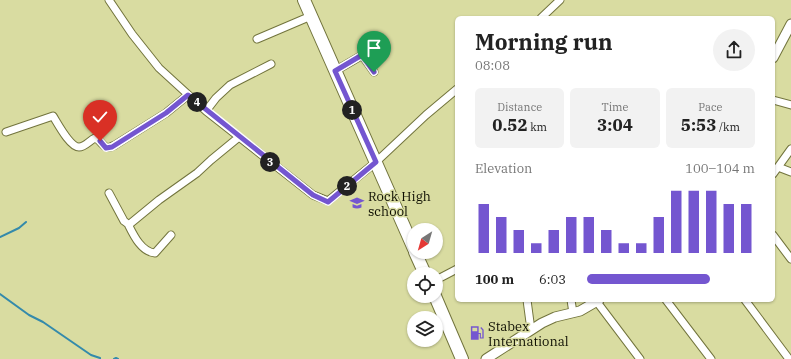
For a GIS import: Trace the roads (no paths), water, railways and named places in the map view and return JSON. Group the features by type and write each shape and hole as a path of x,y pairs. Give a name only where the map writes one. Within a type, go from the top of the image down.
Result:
{"main road":[{"path":"304,0 407,233"},
{"path":"438,303 462,359"}],"street":[{"path":"109,0 148,56 188,95 206,111 313,195 328,202 376,162 426,115 455,91"},
{"path":"543,16 560,0"},
{"path":"257,39 311,16"},
{"path":"775,54 791,24"},
{"path":"335,71 383,43"},
{"path":"362,55 374,72"},
{"path":"206,111 216,98 230,85 271,64"},
{"path":"6,132 54,116 69,140 76,146 84,146 95,138 99,139 105,147 108,148 112,147 166,113 188,95"},
{"path":"775,101 791,106"},
{"path":"128,224 198,173 239,137"},
{"path":"775,171 791,149"},
{"path":"778,167 791,172"},
{"path":"109,193 124,221 128,224 134,237 148,251 155,253 171,235"},
{"path":"775,238 791,259"},
{"path":"443,276 455,270"},
{"path":"527,302 531,330"},
{"path":"571,302 572,314"},
{"path":"486,359 531,330 555,317 572,314 596,302"},
{"path":"599,302 640,359"},
{"path":"668,302 711,359"},
{"path":"746,302 789,359"}],"waterway":[{"path":"0,237 19,228 26,222"},
{"path":"0,294 29,315 43,322 91,355 100,359"},
{"path":"114,359 118,359"}],"place":[{"name":"Rock High school","path":"357,203"},
{"name":"Stabex International","path":"477,333"}]}
